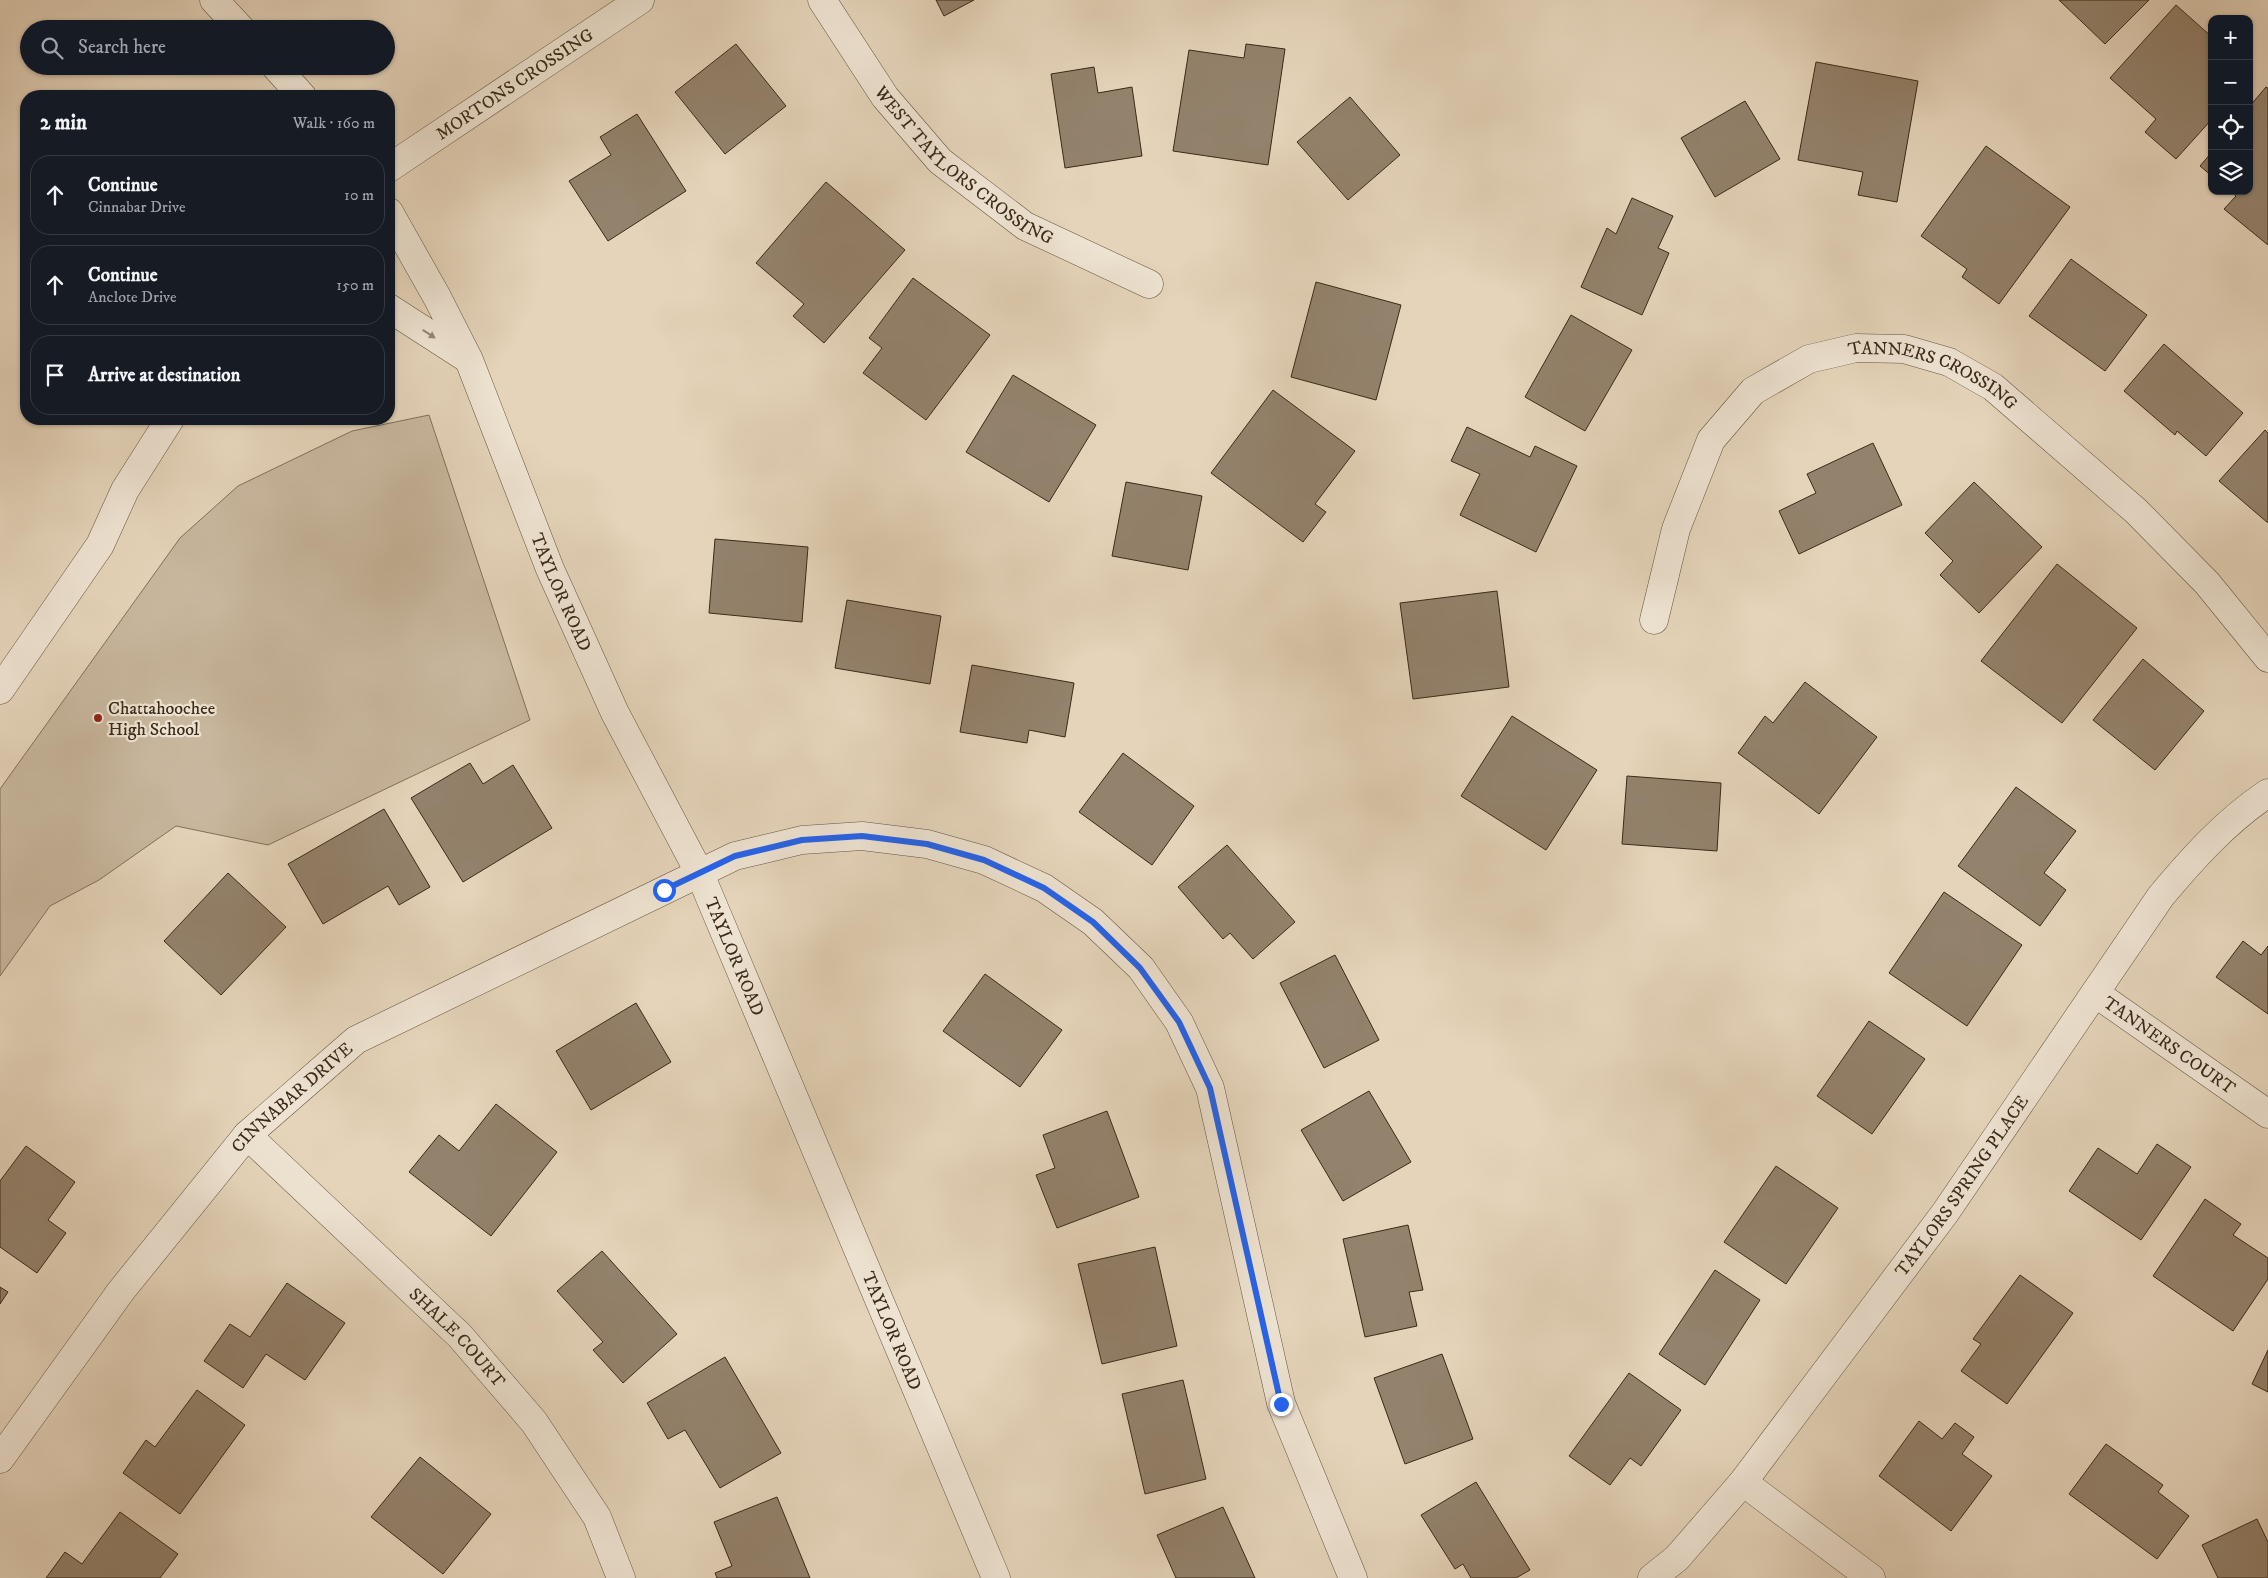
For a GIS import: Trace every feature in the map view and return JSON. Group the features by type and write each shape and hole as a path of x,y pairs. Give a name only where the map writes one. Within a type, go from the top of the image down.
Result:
{"street":[{"path":"214,0 233,20"},
{"name":"MORTONS CROSSING","path":"395,164 640,0"},
{"name":"WEST TAYLORS CROSSING","path":"822,0 885,97 940,161 1025,226 1149,284"},
{"path":"283,75 297,90"},
{"name":"TAYLOR ROAD","path":"395,223 469,360 550,569 615,713 700,874 996,1578"},
{"path":"395,312 469,360"},
{"name":"TANNERS CROSSING","path":"1654,620 1676,529 1711,440 1753,392 1810,359 1856,348 1904,349 1949,362 1992,387 2136,511 2207,583 2268,658"},
{"path":"0,690 100,545 125,490 166,425"},
{"name":"TAYLORS SPRING PLACE","path":"1652,1578 1677,1558 1743,1482 1945,1212 2161,896 2200,850 2253,803 2268,793"},
{"name":"CINNABAR DRIVE","path":"0,1459 121,1292 247,1135 356,1040 735,856 802,840 862,836 927,844 984,860 1044,888 1093,922 1140,968 1179,1022 1210,1088 1281,1404 1353,1578"},
{"name":"TANNERS COURT","path":"2095,994 2268,1114"},
{"name":"SHALE COURT","path":"247,1135 460,1336 534,1422 597,1517 621,1578"},
{"path":"1743,1482 1871,1578"}],"shaded area":[{"path":"429,415 530,720 268,845 176,826 99,880 50,906 0,976 0,789 180,538 238,486 352,431 381,425 395,425 395,422"}],"building":[{"path":"936,0 974,0 944,16"},
{"path":"2059,0 2149,0 2105,44"},
{"path":"2176,5 2208,33 2208,123 2176,159 2145,132 2156,119 2110,78"},
{"path":"736,44 786,106 725,154 675,92"},
{"path":"1246,44 1285,49 1268,165 1173,151 1189,50 1244,58"},
{"path":"1816,62 1918,81 1897,202 1858,195 1863,172 1798,160"},
{"path":"1094,67 1098,93 1132,87 1142,156 1065,168 1051,74"},
{"path":"2266,87 2268,88 2268,245 2224,209 2236,196 2235,195 2253,195 2253,102"},
{"path":"1350,97 1400,155 1348,200 1297,142"},
{"path":"1745,101 1780,159 1715,197 1681,138"},
{"path":"637,114 686,191 608,241 569,181 611,155 600,137"},
{"path":"1986,146 2070,207 1999,304 1962,277 1967,269 1921,236"},
{"path":"2208,157 2208,173 2200,166"},
{"path":"826,182 905,250 824,343 793,316 804,304 756,263"},
{"path":"1632,198 1673,216 1658,248 1669,253 1642,315 1581,287 1607,228 1616,234"},
{"path":"2071,259 2147,315 2105,371 2029,316"},
{"path":"913,278 990,335 926,420 863,373 882,348 869,338"},
{"path":"1316,282 1401,305 1376,400 1291,377"},
{"path":"1571,315 1632,350 1585,431 1525,397"},
{"path":"2164,344 2243,413 2206,456 2177,431 2175,435 2124,391"},
{"path":"1013,375 1096,425 1049,502 966,452"},
{"path":"1273,390 1355,451 1315,504 1326,512 1303,542 1211,473"},
{"path":"1467,427 1530,457 1535,446 1577,466 1536,552 1460,515 1480,474 1451,461"},
{"path":"2265,430 2268,433 2268,523 2219,481"},
{"path":"1873,443 1902,505 1799,554 1779,511 1816,493 1807,474"},
{"path":"1126,482 1202,496 1188,570 1112,556"},
{"path":"1974,482 2042,547 1979,613 1940,575 1953,561 1925,533"},
{"path":"715,539 808,547 802,622 709,613"},
{"path":"2057,564 2137,628 2062,723 1981,661"},
{"path":"1497,591 1509,687 1413,699 1400,603"},
{"path":"847,600 941,616 930,684 835,668"},
{"path":"2143,659 2204,711 2155,770 2093,720"},
{"path":"972,665 1074,683 1065,737 1029,730 1027,743 960,732"},
{"path":"1805,682 1877,737 1819,814 1738,753 1765,716 1773,723"},
{"path":"1512,716 1597,770 1546,850 1461,796"},
{"path":"1123,753 1194,806 1152,865 1079,812"},
{"path":"470,763 483,784 513,765 552,828 463,882 411,798"},
{"path":"1627,776 1721,783 1717,851 1622,844"},
{"path":"2016,787 2076,831 2044,873 2066,890 2040,926 1958,866"},
{"path":"384,809 430,887 399,905 388,886 323,924 288,864"},
{"path":"1227,845 1295,922 1253,959 1230,933 1223,939 1178,887"},
{"path":"228,873 286,927 221,995 164,941"},
{"path":"1944,892 2022,945 1967,1026 1889,973"},
{"path":"2243,941 2261,955 2268,946 2268,1014 2216,977"},
{"path":"1335,955 1379,1040 1324,1068 1280,983"},
{"path":"985,974 1062,1030 1020,1087 943,1031"},
{"path":"636,1003 671,1062 591,1110 556,1051"},
{"path":"1869,1021 1925,1059 1872,1134 1817,1096"},
{"path":"1369,1091 1411,1162 1343,1201 1301,1130"},
{"path":"496,1104 557,1152 491,1236 409,1172 439,1135 459,1151"},
{"path":"1107,1111 1139,1197 1057,1228 1036,1175 1055,1168 1043,1135"},
{"path":"2157,1144 2191,1167 2141,1240 2069,1191 2098,1148 2137,1174"},
{"path":"26,1146 75,1182 48,1220 66,1233 37,1273 0,1247 0,1181"},
{"path":"1776,1166 1838,1208 1786,1284 1724,1242"},
{"path":"2205,1199 2241,1224 2233,1235 2268,1258 2268,1279 2233,1331 2153,1276"},
{"path":"1408,1225 1423,1290 1409,1292 1417,1326 1365,1337 1343,1239"},
{"path":"1155,1247 1177,1346 1102,1364 1078,1264"},
{"path":"602,1251 677,1334 623,1383 593,1350 603,1342 557,1291"},
{"path":"1715,1270 1760,1300 1705,1385 1659,1354"},
{"path":"2020,1275 2073,1313 2007,1404 1961,1371 1981,1344 1973,1339"},
{"path":"287,1283 345,1323 305,1380 266,1354 243,1388 204,1361 230,1324 250,1337"},
{"path":"0,1287 8,1292 0,1304"},
{"path":"2268,1350 2268,1392 2252,1384"},
{"path":"1442,1354 1473,1439 1405,1464 1374,1378"},
{"path":"725,1357 781,1453 720,1488 685,1430 668,1439 647,1403"},
{"path":"1629,1373 1681,1410 1641,1466 1630,1458 1610,1485 1569,1456"},
{"path":"1183,1380 1206,1479 1145,1494 1122,1394"},
{"path":"197,1390 245,1425 180,1514 123,1473 146,1440 155,1447"},
{"path":"1919,1421 1942,1439 1955,1423 1974,1437 1962,1454 1992,1476 1951,1531 1879,1476"},
{"path":"2106,1444 2163,1485 2158,1492 2189,1516 2157,1559 2069,1494"},
{"path":"420,1457 491,1514 443,1574 371,1517"},
{"path":"1476,1482 1530,1570 1516,1578 1471,1578 1463,1564 1455,1569 1421,1515"},
{"path":"777,1497 810,1578 717,1578 715,1573 732,1566 714,1522"},
{"path":"1223,1507 1255,1578 1176,1578 1157,1535"},
{"path":"120,1512 178,1554 160,1578 46,1578 65,1552 82,1564"},
{"path":"2257,1519 2268,1542 2268,1578 2218,1578 2202,1545"}],"place":[{"name":"Chattahoochee High School","path":"98,718"}],"route":[{"path":"664,890 735,856 802,840 862,836 927,844 984,860 1044,888 1093,922 1140,968 1179,1022 1210,1088 1281,1404"}]}
